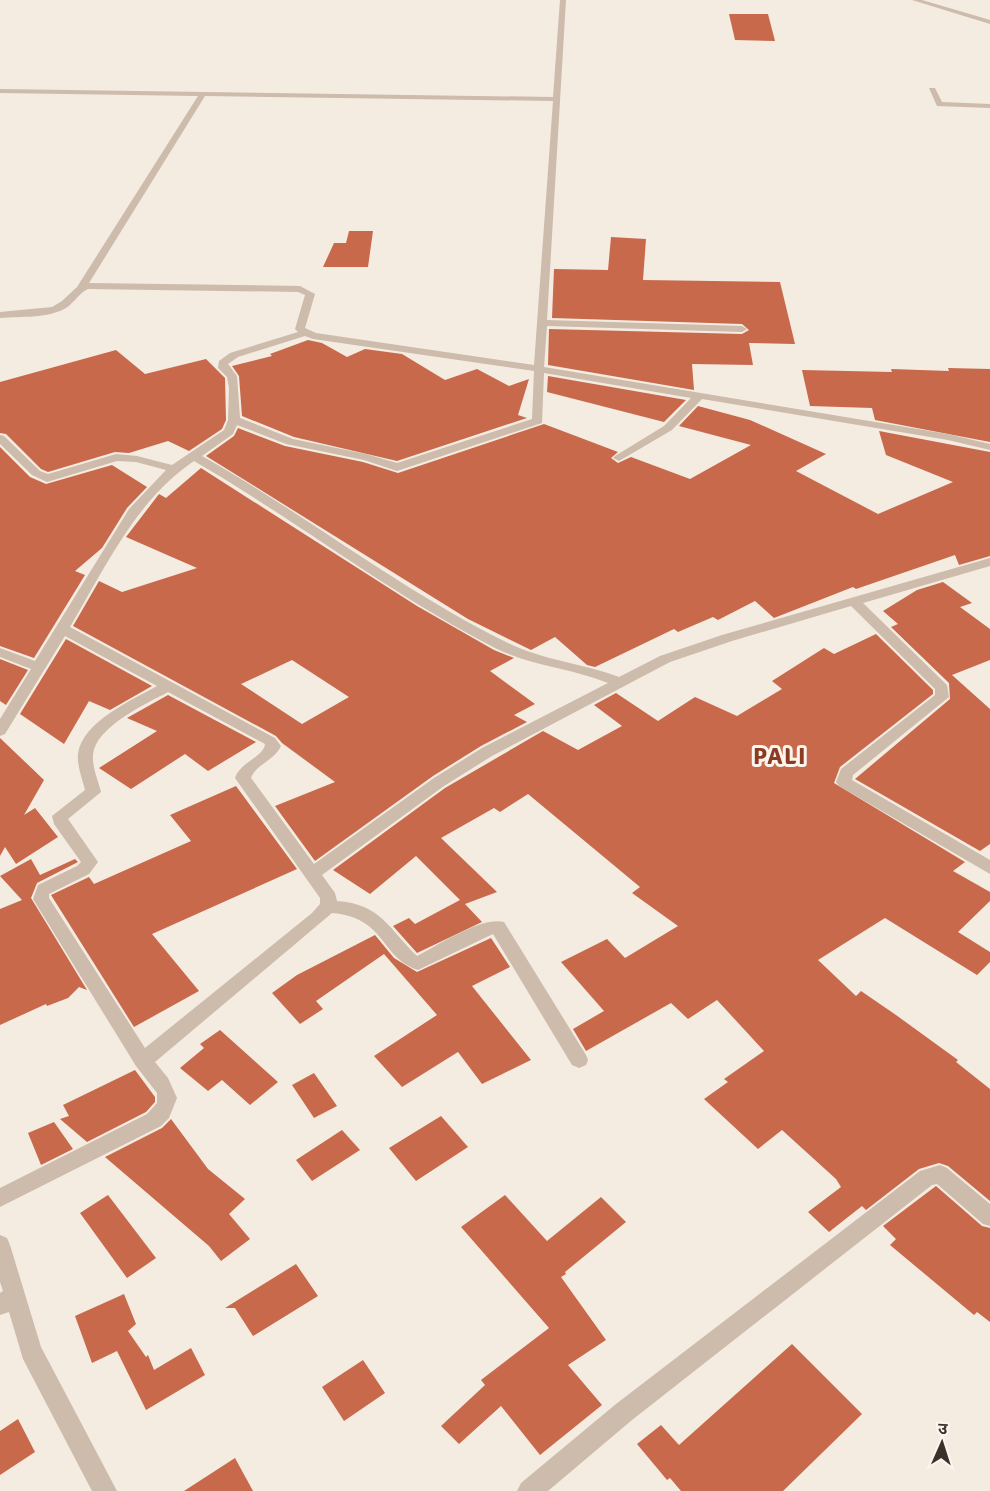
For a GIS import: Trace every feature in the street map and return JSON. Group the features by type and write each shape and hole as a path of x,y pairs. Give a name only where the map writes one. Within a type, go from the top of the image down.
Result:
{"street":[{"path":"234,420 290,442 358,455 403,467 538,421 539,369 563,0"},
{"path":"915,0 990,22"},
{"path":"932,90 940,104 990,106"},
{"path":"0,91 557,99"},
{"path":"0,315 56,309 68,302 81,288 203,94"},
{"path":"81,288 305,290 310,294 300,323 300,329 304,333"},
{"path":"542,323 742,329"},
{"path":"0,730 40,668 135,509 174,469 229,432 234,420 234,381 223,363 234,355 304,333 539,369 948,437 990,447"},
{"path":"619,458 668,428 698,397"},
{"path":"0,438 5,448 36,473 47,478 116,458 137,459 174,469"},
{"path":"194,456 252,488 337,547 439,610 503,646 541,660 592,672 618,682"},
{"path":"312,874 439,782 487,752 665,659 853,601 990,562"},
{"path":"853,601 938,684 943,693 942,697 846,773 844,782 990,868"},
{"path":"63,629 270,741 273,746 269,755 246,769 243,778 329,897 328,906 318,917 143,1061"},
{"path":"0,652 40,668"},
{"path":"0,1198 154,1120 170,1105 169,1096 143,1061 41,899 44,889 83,870 90,862 60,820 60,816 93,792 87,771 86,751 89,739 100,728 167,686"},
{"path":"328,906 358,908 370,914 410,960 418,963 488,928 498,927 579,1060"},
{"path":"529,1491 633,1405 927,1177 940,1174 990,1217"},
{"path":"0,1245 8,1300 105,1491"}],"building":[{"path":"729,14 768,14 775,41 735,40"},
{"path":"349,231 373,231 368,267 323,267 334,243 346,243"},
{"path":"611,237 646,239 643,280 780,282 795,344 749,343 753,365 692,364 694,390 548,365 549,329 742,334 749,330 742,324 552,318 554,269 608,270"},
{"path":"308,340 322,343 347,357 365,349 402,354 445,380 477,369 509,386 529,379 518,415 527,418 397,461 294,437 242,416 239,376 232,366 272,356 270,354"},
{"path":"116,350 145,374 206,359 225,378 226,420 222,429 189,451 168,441 129,453 115,452 48,472 41,469 6,434 0,433 0,382"},
{"path":"948,368 990,369 990,442 875,420 872,408 810,406 802,370 892,372 891,369 949,371"},
{"path":"548,376 686,400 664,422 547,392"},
{"path":"698,406 750,420 826,454 796,471 878,514 953,482 886,455 879,431 990,452 990,556 959,565 955,555 856,589 853,587 774,618 755,601 718,620 713,617 678,632 674,629 595,667 587,665 555,637 531,650 468,619 206,456 234,436 238,428 285,446 363,462 398,473 544,424 618,452 611,458 618,463 631,457 690,479 751,445 679,426"},
{"path":"0,447 30,477 46,484 112,465 147,487 127,508 102,548 75,571 85,575 34,658 0,646"},
{"path":"201,468 417,606 494,650 514,658 490,671 535,704 514,715 527,722 481,746 433,776 315,861 275,806 335,782 282,743 276,736 73,626 99,581 122,592 197,568 126,537 159,494 166,498","holes":["292,660 349,697 302,724 241,684"]},
{"path":"943,582 972,603 960,607 990,629 990,660 952,675 990,709 990,844 980,851 855,779 950,699 949,683 891,627 898,624 883,611 917,590"},
{"path":"876,634 933,690 933,694 840,767 834,783 965,862 953,871 990,892 990,901 958,932 990,952 990,962 977,975 885,918 818,960 856,996 861,991 896,1015 958,1060 956,1062 990,1089 990,1201 948,1166 939,1163 919,1169 866,1210 862,1206 829,1232 808,1212 841,1187 836,1179 782,1130 758,1149 704,1099 728,1082 724,1079 764,1051 717,1000 688,1019 671,1003 586,1051 573,1029 604,1011 561,962 607,939 625,958 678,926 632,893 640,887 528,794 500,812 494,808 441,838 497,892 465,904 482,922 417,953 393,926 409,918 415,924 460,900 416,856 370,894 333,870 445,788 543,731 578,750 622,726 594,705 616,693 658,721 695,697 737,716 782,689 772,681 824,648 834,654"},
{"path":"66,639 152,686 110,710 89,701 64,744 20,714"},
{"path":"0,659 28,670 6,705 0,701"},
{"path":"168,695 256,742 208,771 185,754 131,789 99,768 157,731 127,718"},
{"path":"0,738 44,780 24,815 35,808 58,837 16,864 5,847 0,856"},
{"path":"236,786 297,869 152,934 199,991 134,1027 51,895 89,877 94,884 191,841 170,815"},
{"path":"31,859 40,875 75,859 78,862 37,883 31,898 87,990 79,987 68,998 47,1006 46,1004 0,1025 0,909 22,900 0,876"},
{"path":"375,935 394,958 417,972 491,938 510,967 472,986 531,1060 482,1084 458,1052 402,1087 374,1056 437,1015 384,954 316,1001 323,1009 300,1024 272,993 297,975"},
{"path":"220,1030 278,1082 250,1105 222,1080 208,1091 180,1068 204,1048 200,1044"},
{"path":"135,1070 155,1097 155,1102 146,1112 87,1142 60,1119 69,1116 63,1105"},
{"path":"314,1073 337,1106 314,1118 292,1085"},
{"path":"441,1116 468,1147 416,1181 389,1148"},
{"path":"171,1119 208,1169 245,1199 229,1214 250,1239 221,1261 209,1246 105,1157 162,1128"},
{"path":"54,1122 73,1149 41,1165 28,1133"},
{"path":"342,1130 360,1150 312,1181 296,1160"},
{"path":"936,1186 982,1226 990,1228 990,1322 977,1312 974,1315 890,1245 896,1239 883,1226"},
{"path":"108,1195 156,1258 127,1278 80,1213"},
{"path":"505,1195 547,1241 601,1197 626,1222 561,1277 606,1340 568,1365 602,1405 540,1455 501,1406 459,1444 441,1426 485,1385 481,1380 549,1328 461,1227"},
{"path":"296,1264 318,1296 253,1336 235,1308 225,1308"},
{"path":"124,1294 136,1324 128,1331 146,1357 148,1355 154,1370 191,1348 205,1375 146,1410 117,1351 92,1363 75,1316"},
{"path":"792,1344 862,1414 783,1491 681,1491 670,1478 667,1480 637,1444 661,1425 679,1445"},
{"path":"363,1360 385,1393 344,1421 322,1387"},
{"path":"18,1419 35,1452 0,1475 0,1431"},
{"path":"235,1458 253,1491 184,1491"}],"district":[{"name":"PALI","path":"780,756"}]}
